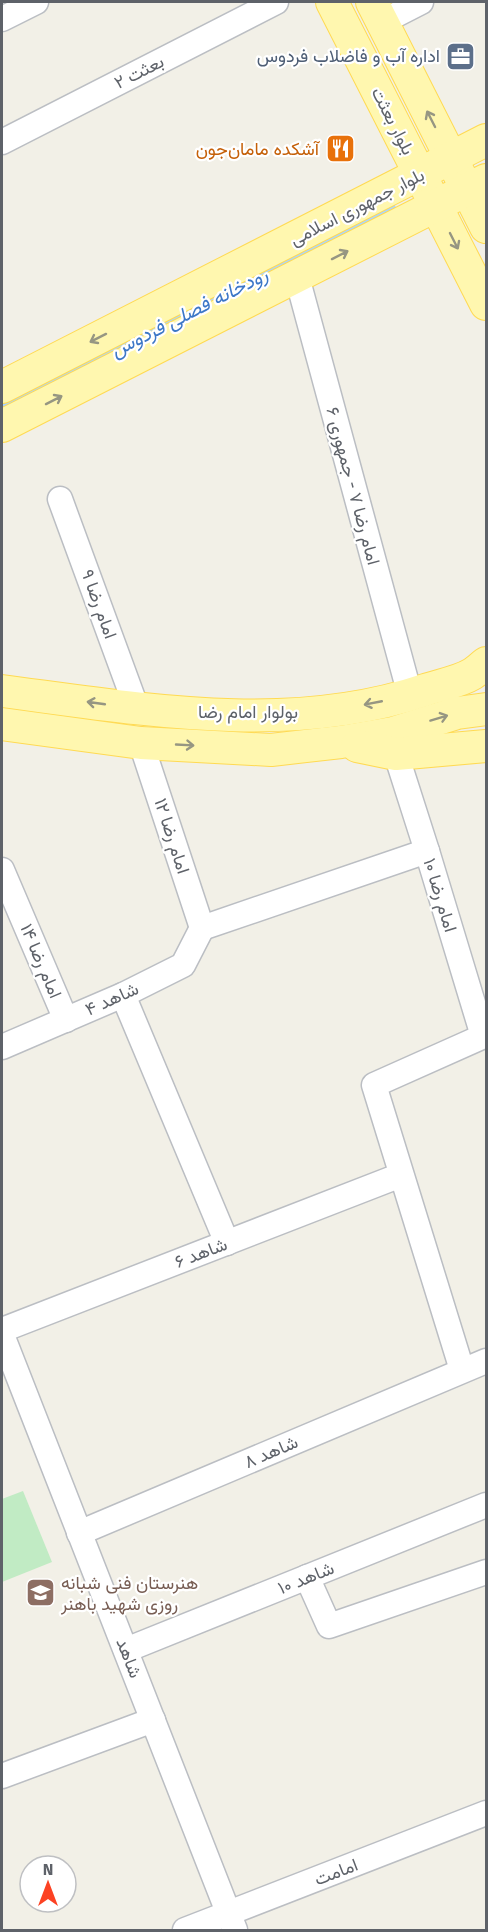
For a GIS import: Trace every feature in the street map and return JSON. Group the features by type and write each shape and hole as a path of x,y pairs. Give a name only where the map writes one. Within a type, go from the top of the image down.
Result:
{"main road":[{"name":"بلوار بعثت","path":"332,2 486,304"},
{"name":"بلوار بعثت","path":"377,12 451,159 477,184 486,227"},
{"name":"بلوار جمهوری اسلامی","path":"2,387 486,140"},
{"name":"بلوار جمهوری اسلامی","path":"2,426 477,184"},
{"name":"بولوار امام رضا","path":"2,691 137,709 256,716 326,711 410,695 472,674 486,663"},
{"name":"بولوار امام رضا","path":"2,724 141,743 271,750 393,733 457,713 486,709"},
{"path":"341,742 396,754 486,746"}],"street":[{"path":"2,19 36,2"},
{"name":"بعثت ۲","path":"2,142 276,2"},
{"path":"377,12 421,2"},
{"name":"امام رضا ۷ - جمهوری ۶","path":"297,277 410,695"},
{"name":"امام رضا ۹","path":"60,499 137,709"},
{"name":"امام رضا ۱۲","path":"141,743 202,928"},
{"name":"امام رضا ۱۰","path":"396,754 485,1036"},
{"path":"202,928 427,851"},
{"name":"امام رضا ۱۴","path":"2,870 66,1020"},
{"name":"شاهد ۴","path":"2,1047 123,995 183,966 202,928"},
{"path":"123,995 227,1243"},
{"path":"462,1370 374,1085 485,1036"},
{"name":"شاهد ۶","path":"2,1330 400,1175"},
{"name":"شاهد","path":"2,1335 232,1922"},
{"name":"شاهد ۸","path":"80,1533 486,1361"},
{"name":"شاهد ۱۰","path":"126,1650 486,1505"},
{"path":"307,1577 329,1626 486,1572"},
{"path":"2,1776 153,1720"},
{"name":"امامت","path":"185,1930 232,1922 486,1813"}],"green space":[{"path":"23,1491 52,1562 2,1582 2,1499"}],"waterway":[{"name":"رودخانه فصلی فردوس","path":"15,402 377,214"}],"place":[{"name":"اداره آب و فاضلاب فردوس","path":"461,56"},
{"name":"آشکده مامان‌جون","path":"340,149"},
{"name":"هنرستان فنی شبانه‌ روزی شهید باهنر","path":"40,1593"}]}
